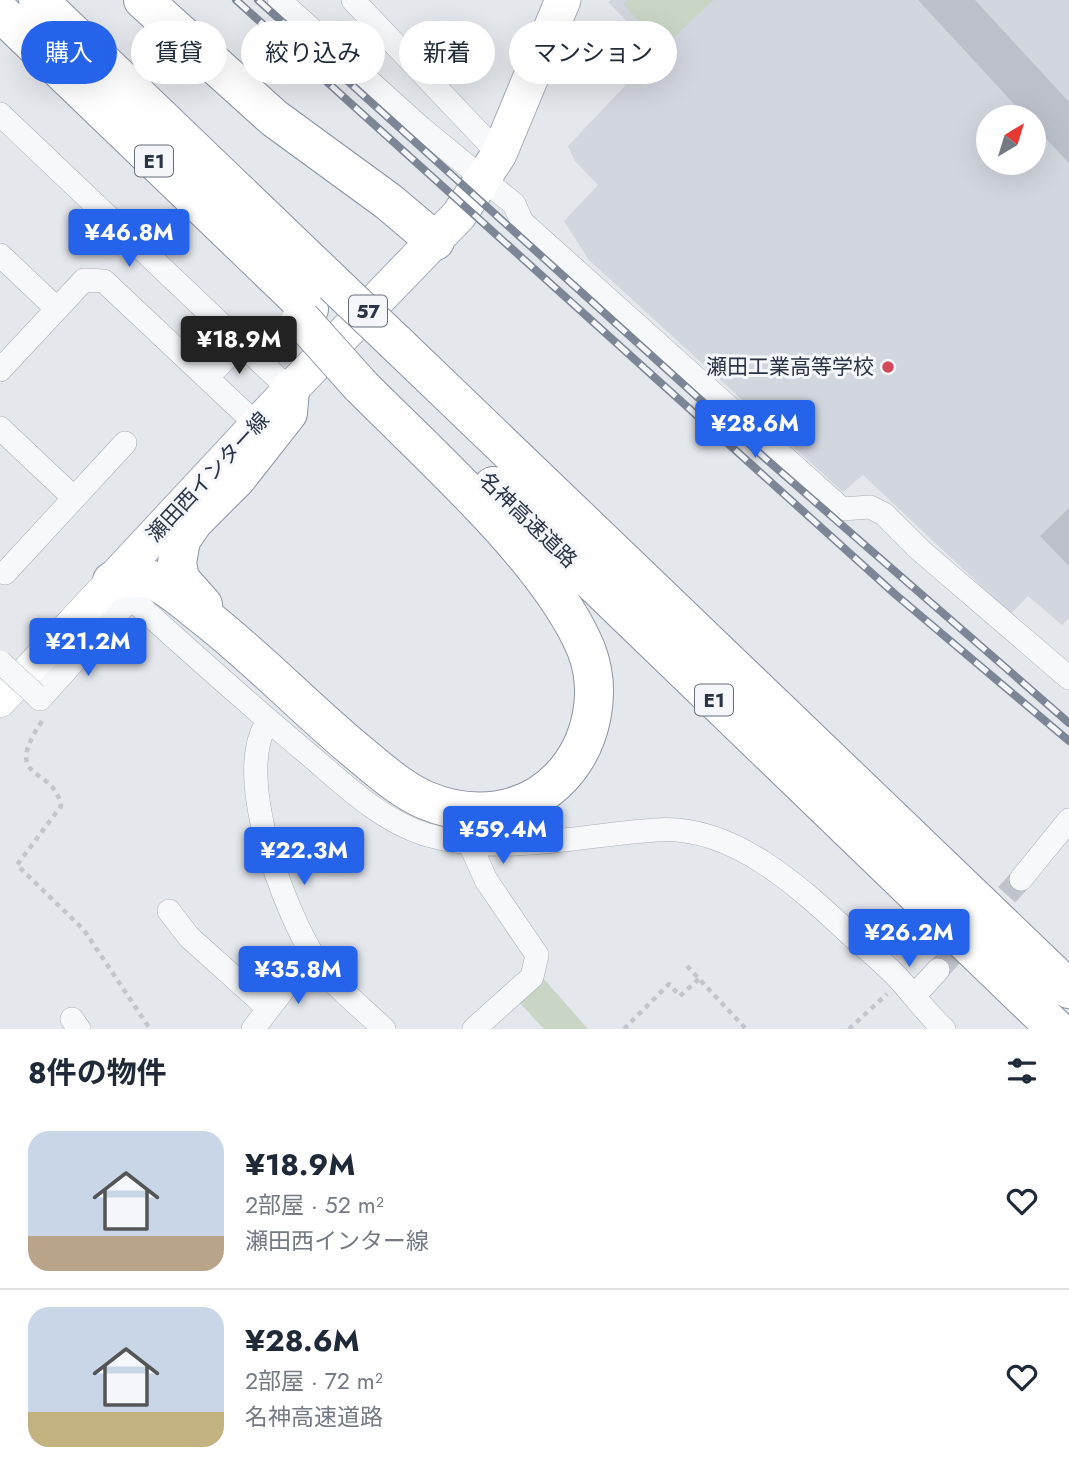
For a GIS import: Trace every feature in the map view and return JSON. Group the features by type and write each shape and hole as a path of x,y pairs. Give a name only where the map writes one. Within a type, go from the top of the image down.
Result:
{"highway":[{"name":"名神高速道路","path":"38,0 315,304 376,366 1056,1029"},
{"path":"143,0 274,118 389,202 435,241"},
{"name":"名神高速道路","path":"0,12 195,200 315,304"},
{"name":"名神高速道路","path":"376,366 1069,989"},
{"path":"122,590 145,578 169,590 231,637 343,740 400,786 425,800 454,809 485,814 513,808 550,788 579,754 590,729 594,687 587,650 564,609 376,366"},
{"path":"231,637 180,579 177,563 181,541 194,522 237,478 288,413 290,390"}],"main road":[{"name":"瀬田西インター線","path":"122,590 257,425 435,241 492,167 563,0"}],"street":[{"path":"279,0 492,167"},
{"path":"353,0 492,167 522,222 842,509 870,507 884,514 930,559 1069,678"},
{"path":"0,114 290,390"},
{"path":"0,255 57,309"},
{"path":"0,370 84,281 104,281 257,425"},
{"path":"207,378 239,344"},
{"path":"0,428 74,498"},
{"path":"5,573 125,443"},
{"path":"0,662 38,697 122,590"},
{"path":"0,701 122,590"},
{"path":"122,590 268,721 374,809 424,834 470,844 512,844 659,829 704,836 752,854 797,885 907,989 944,1029"},
{"path":"268,721 260,733 256,766 265,839 276,879 314,957 328,976 384,1029"},
{"path":"1021,879 1069,820"},
{"path":"470,844 485,880 537,955 532,977 474,1029"},
{"path":"169,911 189,936 268,1008"},
{"path":"253,1029 298,971 314,957"},
{"path":"907,989 938,970"}],"path":[{"path":"38,697 50,709 27,741 24,758 33,774 56,793 61,806 17,865 84,930 150,1029"},
{"path":"687,966 746,1029"},
{"path":"624,1029 669,984 680,996 699,979"},
{"path":"849,1029 907,989"}],"shaded area":[{"name":"瀬田工業高等学校","path":"1069,0 1069,618 1062,625 1028,596 1011,614 863,475 843,492 589,260 564,221 598,185 575,161 568,146 627,84 677,84 677,21 627,21 608,2"}],"green space":[{"path":"627,0 714,0 677,34 677,21 639,21 623,4"},
{"path":"543,978 588,1029 544,1029 518,1001"}],"building":[{"path":"918,0 975,0 1069,102 1069,163 1046,139 1046,105 1015,105"},
{"path":"1069,508 1069,566 1040,536"}],"tunnel":[{"path":"938,970 1021,879"}],"railway":[{"path":"236,0 896,595 1069,741"},
{"path":"258,0 766,459 1069,723"}],"place":[{"name":"瀬田工業高等学校","path":"888,367"}]}
